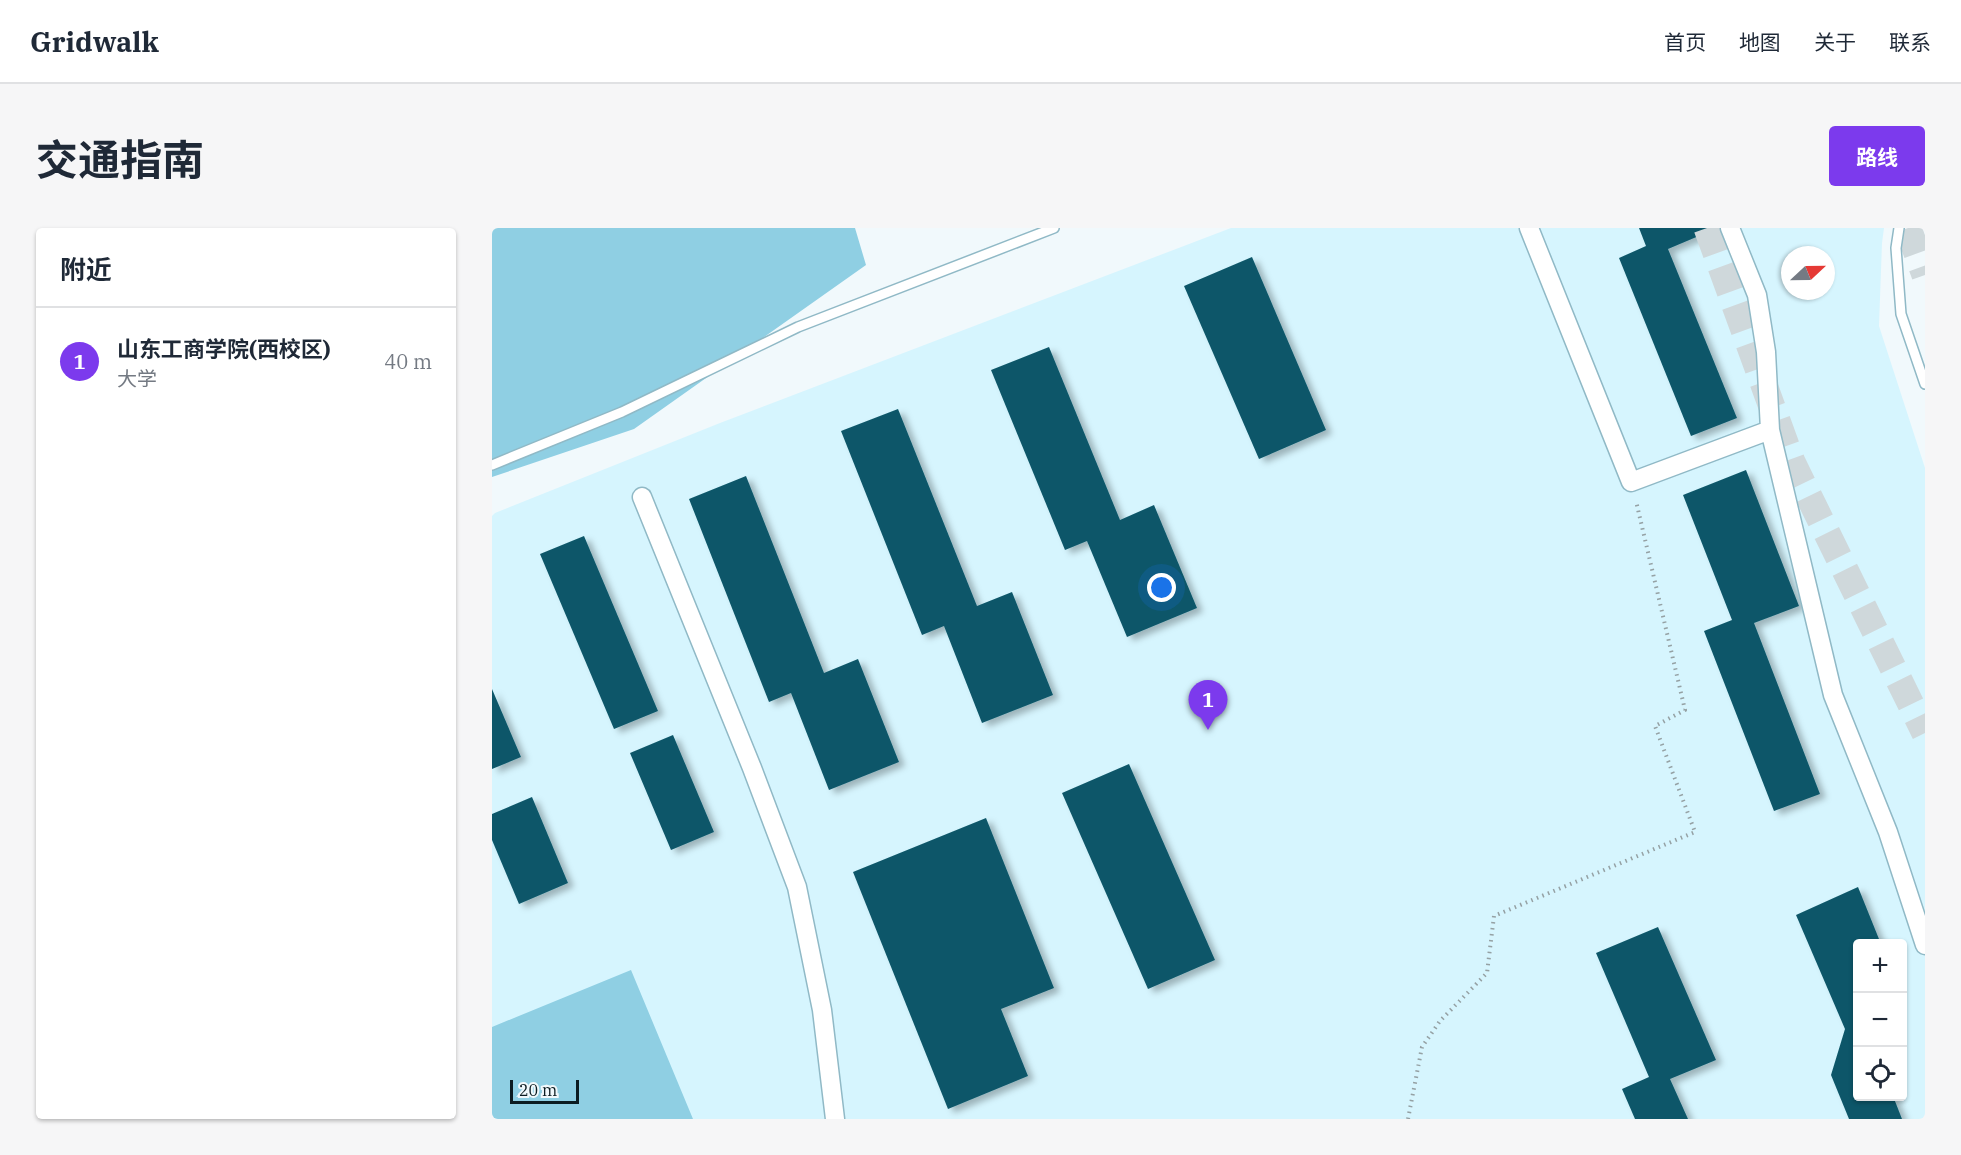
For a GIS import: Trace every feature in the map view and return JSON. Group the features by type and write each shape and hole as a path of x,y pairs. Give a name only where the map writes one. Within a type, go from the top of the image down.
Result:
{"street":[{"path":"1529,228 1631,482 1770,430"},
{"path":"1730,228 1757,295 1766,352 1770,430 1833,695 1888,832 1925,945"},
{"path":"642,497 752,768 796,887 822,1010 835,1119"}],"lane":[{"path":"492,465 622,412 798,327 1054,228"},
{"path":"1899,228 1896,248 1901,314 1925,384"}],"path":[{"path":"1408,1119 1422,1047 1440,1021 1487,974 1494,916 1695,832 1655,726 1685,710 1631,482"}],"shaded area":[{"path":"492,228 855,228 866,265 634,429 492,477"},
{"path":"1231,228 1884,228 1879,326 1925,468 1925,1119 492,1119 492,516 720,423"},
{"path":"631,970 693,1119 492,1119 492,1027"}],"building":[{"path":"1639,228 1712,228 1713,230 1668,249 1737,418 1691,436 1619,258 1646,246"},
{"path":"1252,257 1326,430 1259,459 1184,286"},
{"path":"1049,347 1120,520 1154,505 1197,608 1127,637 1087,541 1065,550 991,370"},
{"path":"898,409 977,606 1012,592 1053,695 982,723 944,626 922,635 841,431"},
{"path":"1746,470 1799,606 1754,623 1820,794 1774,811 1704,631 1732,620 1683,495"},
{"path":"746,476 824,673 858,659 899,762 829,790 791,693 769,702 689,499"},
{"path":"584,536 658,711 614,729 540,554"},
{"path":"492,689 521,757 492,769"},
{"path":"673,735 714,832 671,850 630,753"},
{"path":"1129,764 1215,960 1148,989 1062,793"},
{"path":"532,797 568,883 519,904 492,840 492,814"},
{"path":"986,818 1054,988 1001,1009 1028,1076 948,1109 853,872"},
{"path":"1858,887 1879,939 1853,939 1853,1101 1895,1101 1902,1119 1849,1119 1831,1075 1845,1029 1796,915"},
{"path":"1658,927 1716,1060 1670,1079 1688,1119 1635,1119 1622,1089 1649,1077 1596,953"}],"tunnel":[{"path":"1707,228 1792,462 1925,733"},
{"path":"1908,228 1925,275"}],"place":[{"name":"山东工商学院(西校区)","path":"1208,730"}]}
